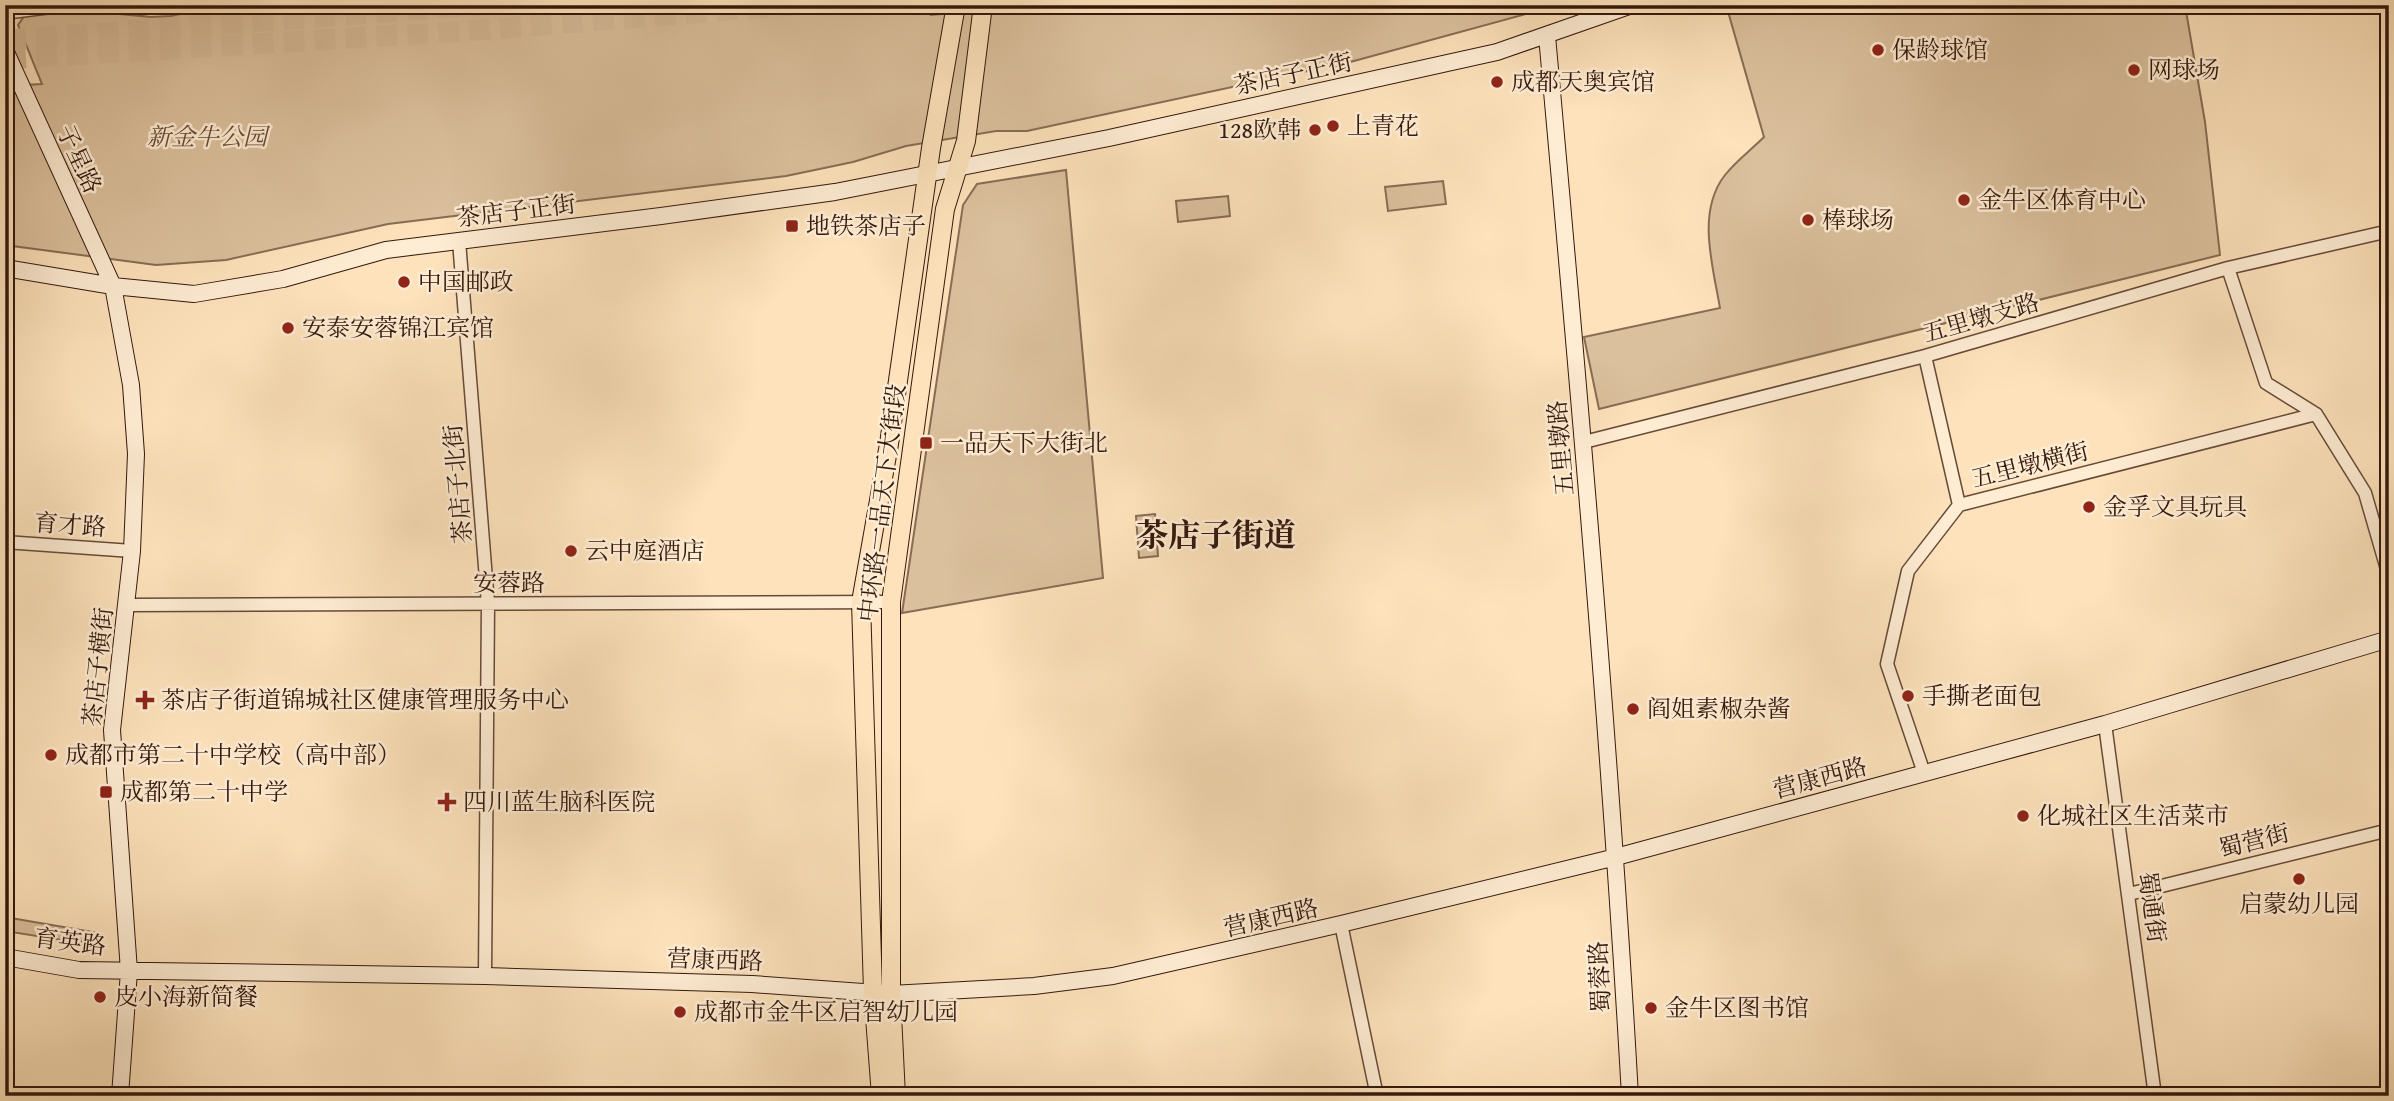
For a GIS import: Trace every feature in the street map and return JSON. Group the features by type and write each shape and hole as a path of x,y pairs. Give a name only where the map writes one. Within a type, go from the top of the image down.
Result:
{"main road":[{"name":"中环路一品天下大街段","path":"896,1096 882,992 861,602 889,444 928,174 956,5"},
{"name":"中环路一品天下大街段","path":"881,1096 891,602 945,209 966,141 983,5"}],"street":[{"path":"5,15 65,5"},
{"path":"120,5 142,8 187,5"},
{"name":"茶店子正街","path":"5,268 113,286 194,294 283,279 386,250 779,200 1109,138 1485,55 1632,5"},
{"name":"五里墩路","path":"1547,36 1584,442 1616,857"},
{"name":"子星路","path":"5,50 11,77 113,286"},
{"name":"五里墩支路","path":"1584,442 1925,356 2228,268 2389,231"},
{"name":"茶店子北街","path":"459,241 488,604 485,976"},
{"path":"2228,268 2266,383 2316,414 2365,493 2389,576"},
{"name":"茶店子横街","path":"113,286 131,385 136,454 132,551 113,730 129,971 120,1096"},
{"path":"1925,356 1959,505"},
{"name":"五里墩横街","path":"1924,773 1887,664 1908,570 1959,505 2316,414"},
{"name":"育才路","path":"5,542 132,551"},
{"name":"安蓉路","path":"127,605 891,602"},
{"name":"营康西路","path":"129,971 485,976 752,984 882,992 1034,986 1114,976 1341,925 1616,857 2105,724 2389,639"},
{"name":"蜀通街","path":"2105,724 2155,1096"},
{"name":"蜀营街","path":"2129,894 2389,830"},
{"name":"蜀蓉路","path":"1616,857 1630,1096"},
{"path":"1341,925 1377,1096"},
{"name":"育英路","path":"5,957 79,970 129,971"}],"green space":[{"name":"新金牛公园","path":"221,5 932,5 931,15 1044,5 1559,5 1354,61 1027,131 996,131 906,146 853,162 786,176 388,224 226,260 156,265 5,245 5,86 42,84 18,25 25,15 99,12 150,17 171,16"},
{"name":"金牛区体育中心","path":"1735,5 2185,5 2205,122 2220,255 1599,409 1584,337 1720,308 1709,240 1711,205 1725,175 1764,137 1727,8"},
{"path":"1066,170 1103,578 902,613 963,205 977,184"},
{"path":"1443,181 1446,204 1388,211 1385,187"},
{"path":"1228,196 1230,216 1178,222 1176,201"},
{"path":"1155,514 1158,556 1139,558 1136,516"},
{"path":"5,917 93,932 80,943 5,931"}],"tunnel":[{"path":"5,40 484,5"},
{"path":"5,59 451,32 796,5"}],"place":[{"name":"保龄球馆","path":"1878,50"},
{"name":"网球场","path":"2134,70"},
{"name":"成都天奥宾馆","path":"1497,82"},
{"name":"上青花","path":"1333,126"},
{"name":"128欧韩","path":"1315,130"},
{"name":"金牛区体育中心","path":"1964,200"},
{"name":"棒球场","path":"1808,220"},
{"name":"地铁茶店子","path":"792,226"},
{"name":"中国邮政","path":"404,282"},
{"name":"安泰安蓉锦江宾馆","path":"288,328"},
{"name":"一品天下大街北","path":"926,443"},
{"name":"金孚文具玩具","path":"2089,507"},
{"name":"云中庭酒店","path":"571,551"},
{"name":"手撕老面包","path":"1908,696"},
{"name":"茶店子街道锦城社区健康管理服务中心","path":"145,700"},
{"name":"阎姐素椒杂酱","path":"1633,709"},
{"name":"成都市第二十中学校（高中部）","path":"51,755"},
{"name":"成都第二十中学","path":"106,792"},
{"name":"四川蓝生脑科医院","path":"447,802"},
{"name":"化城社区生活菜市","path":"2023,816"},
{"name":"启蒙幼儿园","path":"2299,879"},
{"name":"皮小海新简餐","path":"100,997"},
{"name":"金牛区图书馆","path":"1651,1008"},
{"name":"成都市金牛区启智幼儿园","path":"680,1012"}],"district":[{"name":"茶店子街道","path":"1216,535"}]}
